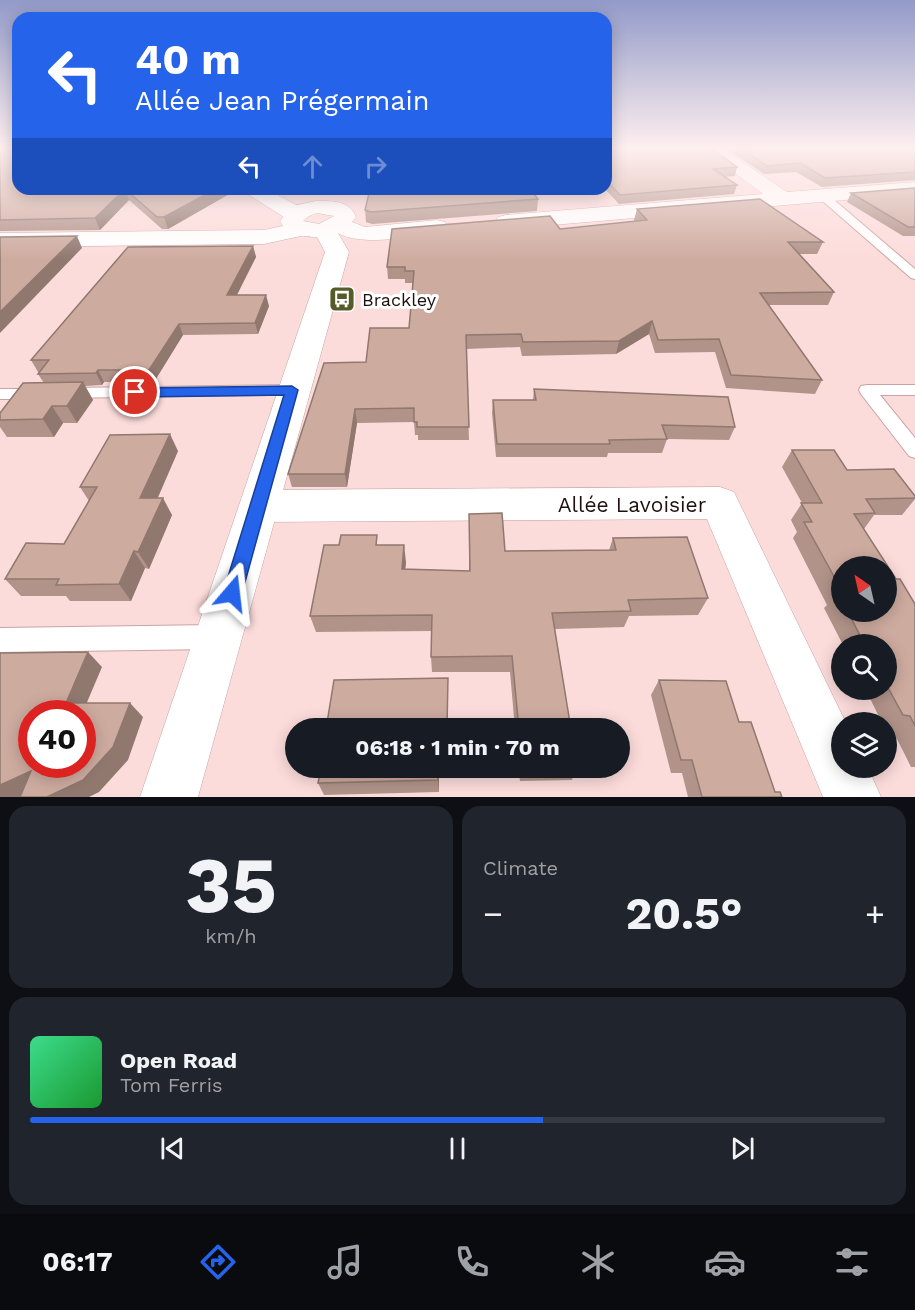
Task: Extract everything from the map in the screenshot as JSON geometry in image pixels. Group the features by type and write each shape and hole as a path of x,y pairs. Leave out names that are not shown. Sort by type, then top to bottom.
{"street":[{"path":"764,185 783,198"},
{"path":"489,223 915,188"},
{"path":"269,195 330,218 454,226"},
{"path":"4,243 264,237 330,218"},
{"path":"169,797 259,506 292,390 330,218"},
{"name":"Allée Lavoisier","path":"259,506 720,503 852,797"}],"lane":[{"path":"822,195 915,275"},
{"path":"0,394 292,390"},
{"path":"915,390 867,390 915,451"},
{"path":"0,640 219,636"}],"building":[{"path":"0,185 12,185 12,195 119,195 95,218 0,220"},
{"path":"612,185 735,185 620,195"},
{"path":"915,188 915,227 908,227 851,193"},
{"path":"132,195 205,195 164,217 157,217"},
{"path":"369,195 535,195 538,199 371,212 365,210"},
{"path":"760,199 823,242 788,242 834,292 760,293 822,380 731,375 719,339 658,340 652,321 619,341 523,342 521,334 466,335 469,427 417,427 417,422 414,422 414,408 355,409 345,474 288,474 324,363 366,362 370,328 409,328 414,271 405,271 405,267 387,267 392,229 550,216 560,229 647,220 637,209"},
{"path":"77,236 0,312 0,237"},
{"path":"253,246 227,295 266,295 255,323 179,324 149,370 98,370 96,373 38,374 49,360 31,360 128,247"},
{"path":"83,382 67,406 52,406 43,419 0,420 0,413 23,383"},
{"path":"534,389 728,397 735,427 662,425 667,439 609,440 610,444 497,444 493,400 536,400"},
{"path":"170,434 140,498 163,498 138,552 134,551 119,584 56,585 59,579 5,579 26,543 64,544 97,487 80,487 110,435"},
{"path":"792,450 834,450 847,470 894,469 915,496 915,498 866,499 875,513 854,514 881,556 831,556 831,571 804,522 812,522 801,503 822,503"},
{"path":"502,513 505,551 616,550 613,538 687,537 708,598 628,600 631,611 552,613 569,718 518,718 512,656 431,657 432,615 310,616 324,545 339,545 341,535 377,535 376,545 404,545 402,569 470,571 469,514"},
{"path":"897,579 900,579 915,604 915,726 910,716 903,715 895,700 897,700 897,634 859,634 853,622 897,622"},
{"path":"88,652 67,700 18,700 18,777 0,785 0,653"},
{"path":"448,678 447,718 328,718 334,680"},
{"path":"659,680 726,681 739,722 751,722 775,792 780,792 782,797 702,797 692,760 681,760"},
{"path":"96,703 130,703 113,747 96,766"},
{"path":"28,778 85,778 47,797 20,797"},
{"path":"319,778 438,778 438,780 318,783"}],"place":[{"name":"Brackley","path":"342,299"}],"route":[{"path":"135,392 292,390 232,593"}]}
